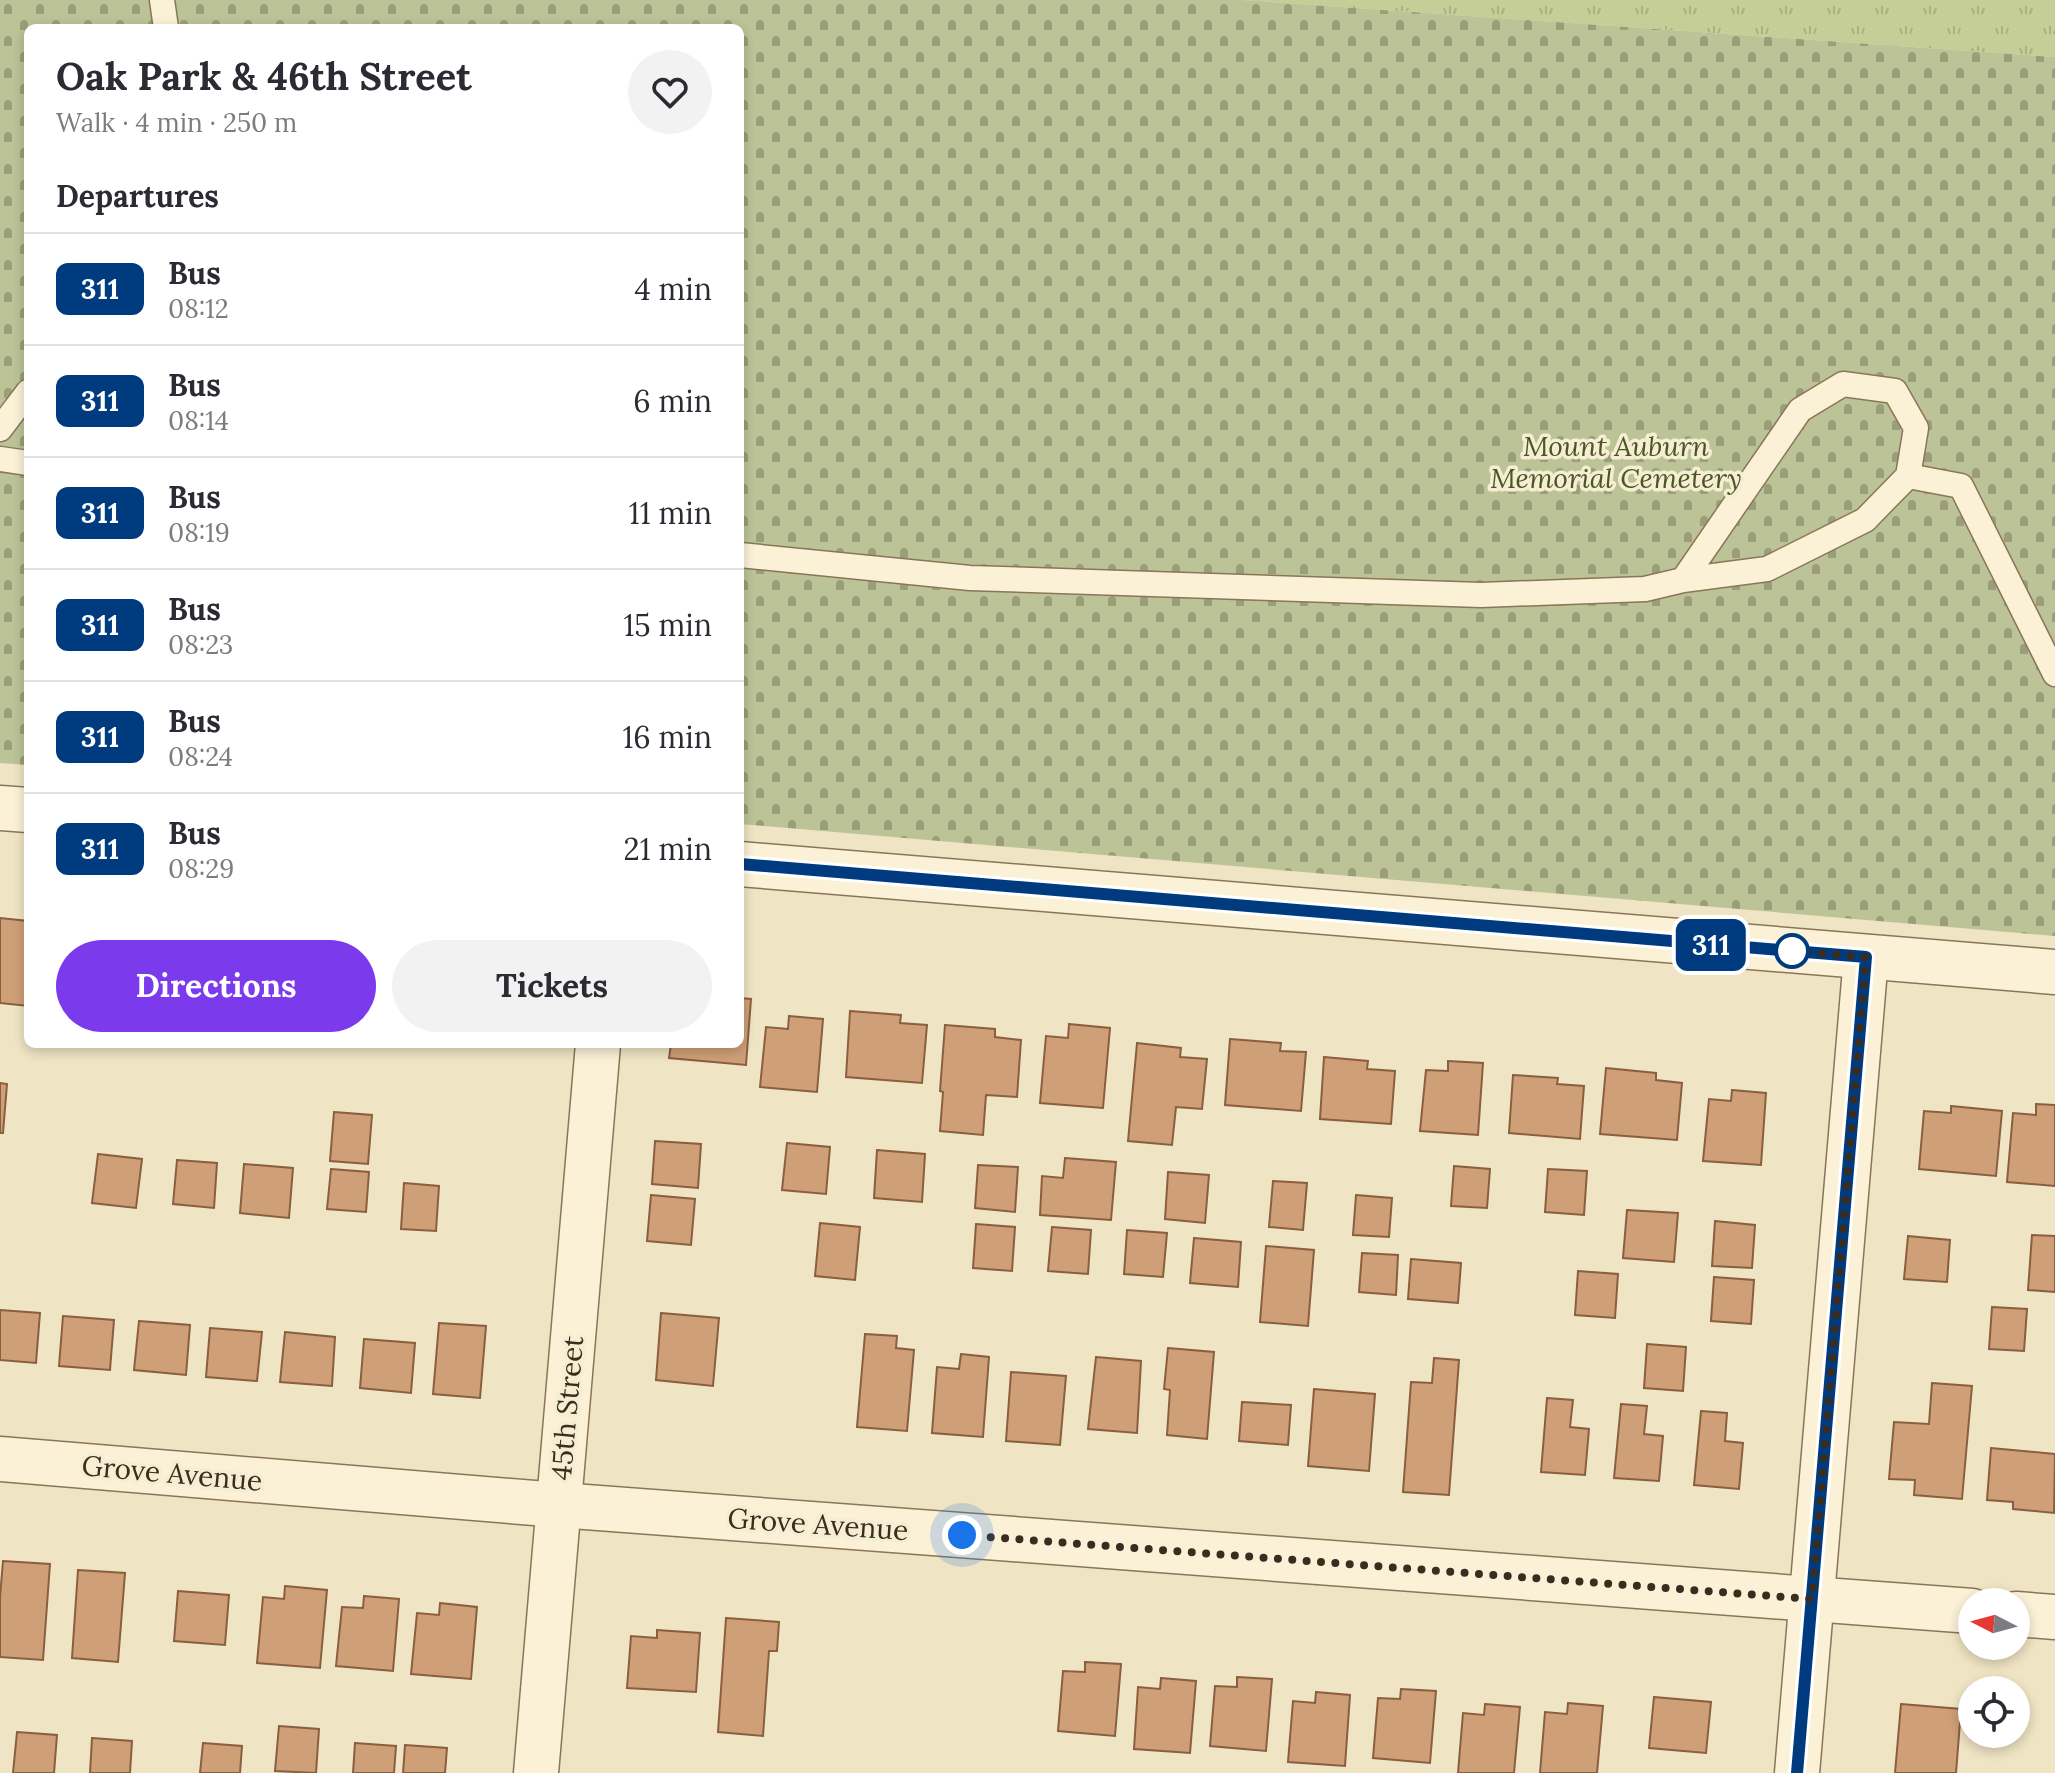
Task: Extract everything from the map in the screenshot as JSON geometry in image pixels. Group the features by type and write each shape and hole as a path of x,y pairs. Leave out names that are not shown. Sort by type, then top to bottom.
{"street":[{"path":"0,808 24,810"},
{"path":"744,864 2055,972"},
{"path":"1797,1773 1866,957"},
{"name":"45th Street","path":"536,1773 598,1048"},
{"name":"Grove Avenue","path":"0,1459 559,1505 1958,1610"},
{"path":"2030,1615 2055,1617"}],"lane":[{"path":"162,0 165,24"},
{"path":"744,555 970,578 1481,595 1645,589 1683,580 1767,569 1865,520 1908,476 1916,428 1895,391 1843,384 1800,410 1683,580"},
{"path":"0,429 24,397"},
{"path":"0,459 24,462"},
{"path":"1908,476 1961,486 2055,674"}],"green space":[{"name":"Mount Auburn Memorial Cemetery","path":"0,0 1242,0 2055,57 2055,936 744,824 744,24 24,24 24,765 0,763"},
{"path":"1242,0 2055,0 2055,57"}],"building":[{"path":"0,918 24,921 24,1006 0,1003"},
{"path":"744,998 751,999 746,1065 669,1058 670,1048 744,1048"},
{"path":"850,1011 901,1015 900,1023 927,1025 922,1083 846,1077"},
{"path":"789,1016 823,1019 817,1092 760,1087 766,1027 788,1029"},
{"path":"1069,1024 1110,1028 1103,1108 1040,1103 1046,1036 1068,1038"},
{"path":"945,1025 995,1029 995,1037 1021,1040 1017,1097 986,1095 983,1135 940,1131"},
{"path":"1230,1039 1281,1043 1280,1051 1306,1052 1301,1111 1225,1105"},
{"path":"1137,1043 1181,1048 1180,1057 1207,1059 1202,1109 1176,1107 1172,1145 1128,1141"},
{"path":"1324,1057 1368,1061 1367,1069 1395,1071 1391,1124 1320,1119"},
{"path":"1448,1061 1483,1063 1478,1135 1420,1131 1426,1070 1448,1071"},
{"path":"1606,1068 1656,1073 1656,1080 1682,1083 1677,1140 1600,1134"},
{"path":"1513,1075 1558,1078 1557,1084 1584,1086 1580,1139 1509,1133"},
{"path":"0,1083 7,1084 3,1133 0,1133"},
{"path":"1732,1090 1766,1093 1761,1165 1703,1161 1709,1099 1731,1101"},
{"path":"2036,1104 2055,1105 2055,1186 2007,1182 2013,1113 2036,1115"},
{"path":"1951,1106 2002,1111 1996,1176 1919,1169 1924,1111 1951,1113"},
{"path":"334,1112 372,1115 368,1164 330,1161"},
{"path":"655,1141 701,1144 698,1188 652,1184"},
{"path":"787,1143 830,1147 826,1194 782,1190"},
{"path":"877,1150 925,1154 922,1202 874,1198"},
{"path":"98,1154 142,1159 136,1208 92,1203"},
{"path":"1065,1158 1116,1162 1111,1220 1040,1215 1042,1176 1063,1178"},
{"path":"177,1160 217,1163 214,1208 173,1204"},
{"path":"244,1164 293,1168 289,1218 240,1213"},
{"path":"978,1165 1018,1167 1015,1212 975,1208"},
{"path":"1454,1166 1490,1169 1487,1208 1451,1206"},
{"path":"331,1169 369,1172 366,1212 327,1209"},
{"path":"1548,1169 1587,1171 1584,1215 1545,1212"},
{"path":"1168,1172 1209,1175 1205,1223 1165,1219"},
{"path":"1273,1181 1307,1183 1303,1230 1269,1227"},
{"path":"404,1183 439,1186 436,1231 401,1229"},
{"path":"651,1195 695,1199 691,1245 647,1241"},
{"path":"1356,1195 1392,1198 1389,1237 1353,1235"},
{"path":"1627,1210 1678,1213 1674,1262 1623,1258"},
{"path":"1715,1221 1755,1225 1752,1268 1712,1266"},
{"path":"820,1223 860,1227 855,1280 815,1276"},
{"path":"976,1224 1015,1227 1012,1271 973,1268"},
{"path":"1052,1227 1091,1230 1088,1274 1048,1271"},
{"path":"1127,1230 1167,1233 1163,1277 1124,1274"},
{"path":"2032,1235 2055,1236 2055,1292 2028,1290"},
{"path":"1908,1236 1950,1240 1947,1282 1904,1279"},
{"path":"1194,1238 1241,1242 1238,1287 1190,1283"},
{"path":"1266,1246 1314,1250 1308,1326 1260,1322"},
{"path":"1362,1253 1398,1255 1396,1295 1359,1292"},
{"path":"1411,1259 1461,1263 1458,1303 1408,1299"},
{"path":"1578,1271 1618,1274 1615,1318 1575,1315"},
{"path":"1714,1277 1754,1280 1751,1324 1711,1321"},
{"path":"1992,1307 2027,1309 2024,1351 1989,1349"},
{"path":"0,1310 40,1313 36,1363 0,1360"},
{"path":"661,1313 719,1318 713,1386 656,1380"},
{"path":"63,1316 114,1320 110,1370 59,1366"},
{"path":"139,1321 190,1325 186,1375 134,1370"},
{"path":"439,1323 486,1326 480,1398 433,1394"},
{"path":"210,1328 262,1332 257,1381 206,1377"},
{"path":"285,1332 335,1337 332,1386 280,1382"},
{"path":"865,1334 897,1336 896,1348 914,1350 907,1431 857,1427"},
{"path":"364,1339 415,1343 411,1393 360,1388"},
{"path":"1647,1344 1686,1347 1683,1391 1644,1388"},
{"path":"1168,1348 1214,1352 1207,1439 1167,1435 1170,1390 1164,1389"},
{"path":"961,1354 989,1357 983,1437 932,1433 937,1367 959,1369"},
{"path":"1096,1357 1141,1361 1137,1433 1088,1429"},
{"path":"1434,1358 1459,1360 1449,1495 1403,1492 1411,1382 1432,1383"},
{"path":"1011,1372 1066,1376 1060,1445 1006,1441"},
{"path":"1932,1383 1972,1386 1962,1499 1914,1495 1915,1480 1889,1479 1894,1422 1929,1424"},
{"path":"1314,1389 1375,1394 1369,1471 1308,1466"},
{"path":"1547,1398 1573,1400 1570,1427 1589,1429 1585,1475 1541,1472"},
{"path":"1242,1402 1291,1405 1288,1445 1239,1441"},
{"path":"1621,1404 1647,1406 1644,1434 1663,1436 1659,1481 1614,1478"},
{"path":"1701,1411 1727,1413 1725,1441 1743,1443 1739,1489 1694,1485"},
{"path":"1991,1448 2055,1454 2054,1513 2013,1509 2013,1502 1987,1500"},
{"path":"3,1561 50,1564 43,1660 0,1657"},
{"path":"78,1570 125,1573 118,1662 72,1658"},
{"path":"285,1586 327,1590 320,1668 257,1663 263,1597 284,1599"},
{"path":"178,1591 229,1595 225,1645 174,1641"},
{"path":"364,1596 399,1599 393,1671 336,1666 342,1607 363,1608"},
{"path":"440,1603 477,1607 471,1679 411,1674 417,1613 439,1615"},
{"path":"726,1618 779,1622 777,1651 769,1651 763,1736 718,1732"},
{"path":"657,1630 700,1633 696,1692 627,1688 631,1636 657,1638"},
{"path":"1085,1662 1121,1664 1115,1736 1058,1731 1063,1671 1085,1672"},
{"path":"1237,1677 1272,1679 1266,1751 1210,1746 1215,1686 1237,1687"},
{"path":"1161,1678 1196,1681 1190,1753 1134,1749 1138,1687 1160,1689"},
{"path":"1401,1689 1436,1691 1430,1763 1373,1758 1378,1698 1400,1699"},
{"path":"1316,1692 1350,1695 1345,1766 1288,1762 1293,1701 1315,1703"},
{"path":"1654,1697 1711,1702 1706,1753 1649,1748"},
{"path":"1568,1703 1603,1706 1597,1773 1540,1773 1545,1712 1567,1714"},
{"path":"1485,1704 1520,1707 1514,1773 1458,1773 1463,1713 1484,1715"},
{"path":"1901,1704 1958,1709 1956,1773 1895,1773"},
{"path":"279,1726 319,1729 316,1773 275,1771"},
{"path":"17,1732 57,1735 54,1773 13,1773"},
{"path":"92,1738 132,1741 130,1773 90,1773"},
{"path":"203,1743 242,1746 240,1773 200,1773"},
{"path":"355,1743 396,1746 394,1773 353,1773"},
{"path":"405,1745 447,1748 445,1773 403,1773"}],"bus line":[{"name":"311","path":"744,864 1866,957 1797,1773"}],"route":[{"path":"962,1535 1812,1599 1866,957 1792,951"}]}
